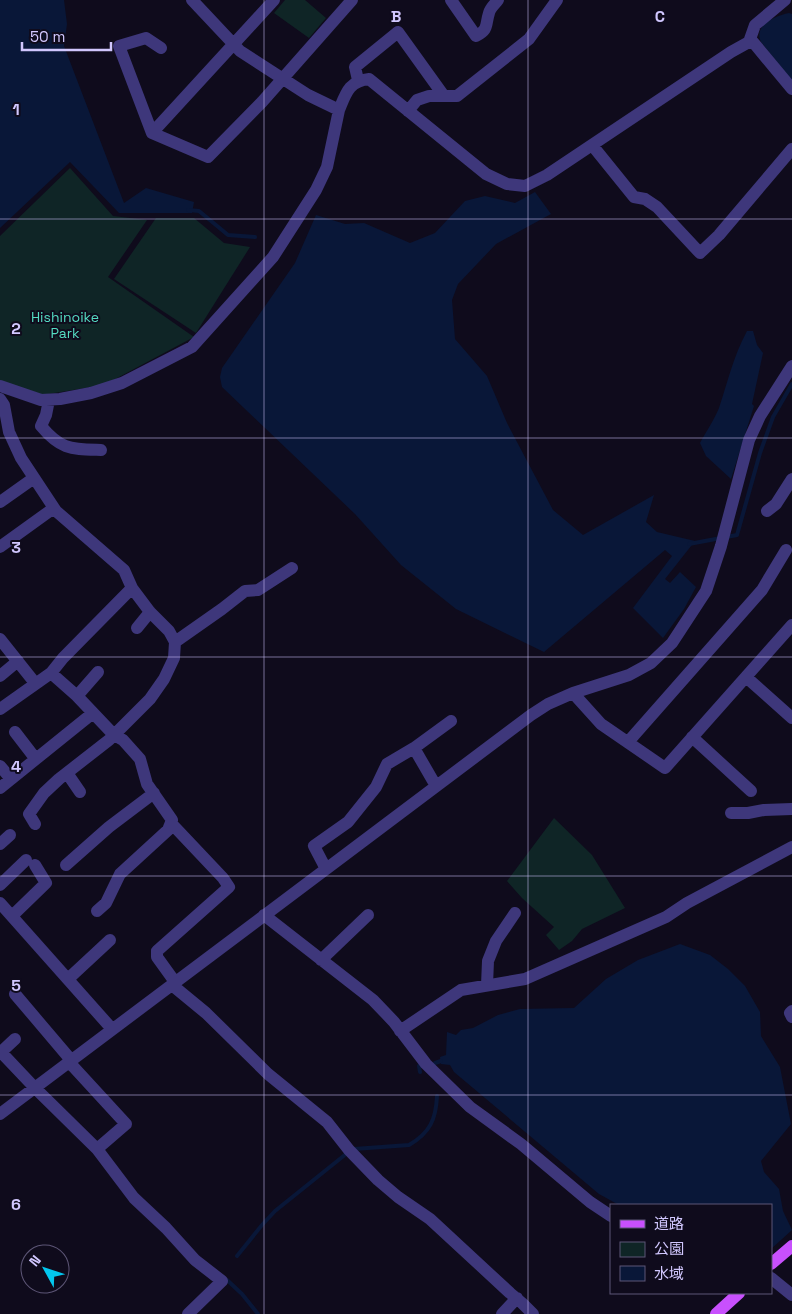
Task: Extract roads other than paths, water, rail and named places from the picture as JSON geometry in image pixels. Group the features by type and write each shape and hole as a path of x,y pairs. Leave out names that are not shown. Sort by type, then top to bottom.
{"main road":[{"path":"772,1263 792,1246"},
{"path":"716,1314 738,1294"}],"street":[{"path":"192,0 220,28 233,45 308,95 339,110"},
{"path":"152,133 274,0"},
{"path":"161,48 146,38 118,46 152,133 208,157 282,79 352,0"},
{"path":"451,0 476,36 483,32 487,26 489,11 498,0"},
{"path":"408,111 416,100 429,96 457,96 528,40 558,0"},
{"path":"0,386 41,400 60,399 91,393 122,384 192,347 273,257 316,190 327,167 339,110 346,92 358,80 369,79 486,174 507,184 526,186 547,175 731,52 749,42 755,25 785,0"},
{"path":"358,80 355,67 398,32 444,96"},
{"path":"749,42 753,42 792,89"},
{"path":"592,145 634,197 645,200 657,207 700,253 792,149"},
{"path":"0,1114 531,715 548,704 573,693 629,675 651,663 672,643 706,591 721,546 749,440 760,416 792,366"},
{"path":"0,399 4,405 9,432 21,458 54,508 124,570 132,588 150,612 169,631 175,642 174,658 164,679 150,699 114,735 44,793 30,814 35,824"},
{"path":"49,400 46,415 41,426 52,439 73,449 101,450"},
{"path":"0,502 34,478"},
{"path":"767,512 776,504 792,479"},
{"path":"0,547 54,508"},
{"path":"628,742 762,590 786,550"},
{"path":"175,642 245,591 258,590 292,568"},
{"path":"0,709 50,673 132,588"},
{"path":"137,628 150,612"},
{"path":"573,693 601,724 665,768 792,625"},
{"path":"0,639 35,683"},
{"path":"0,676 18,661"},
{"path":"77,696 98,672"},
{"path":"50,673 77,696 140,759 148,784 172,820 168,830 120,874 106,903 96,911"},
{"path":"746,677 792,718"},
{"path":"0,788 93,713"},
{"path":"326,869 314,846 348,822 376,787 387,764 414,748 450,721"},
{"path":"15,732 35,758"},
{"path":"692,737 751,791"},
{"path":"414,748 436,786"},
{"path":"0,766 10,779"},
{"path":"67,773 80,792"},
{"path":"66,865 104,839 154,793"},
{"path":"731,813 792,809"},
{"path":"170,823 224,878 229,887 157,951 157,957 174,983 268,1074 327,1122 378,1180 398,1197 430,1219 532,1314"},
{"path":"0,844 10,835"},
{"path":"400,1031 461,990 525,979 666,917 687,903 792,847"},
{"path":"0,886 31,863 46,883 12,916"},
{"path":"0,903 112,1029"},
{"path":"487,985 488,961 496,941 515,913"},
{"path":"264,915 373,1000 426,1064 470,1107 521,1144 590,1202 610,1215"},
{"path":"322,960 368,915"},
{"path":"68,979 110,940"},
{"path":"15,994 70,1061 126,1124 97,1149"},
{"path":"792,1012 790,1013 792,1017"},
{"path":"15,1039 1,1052 97,1149 134,1198 166,1228 195,1260 222,1281 188,1314"},
{"path":"772,1279 792,1295"},
{"path":"502,1314 517,1298"}],"water":[{"path":"0,0 64,0 67,24 64,46 124,203 146,188 194,202 192,213 119,213 70,162 0,228"},
{"path":"789,13 792,14 792,81 761,42 759,36 760,31 767,22"},
{"path":"535,192 551,214 496,244 458,284 452,300 455,339 487,376 507,423 553,510 583,535 654,495 646,522 657,532 695,541 665,579 670,583 680,572 696,587 684,609 663,638 633,608 672,556 665,550 544,652 456,609 401,565 355,514 222,387 220,377 222,368 295,263 316,215 345,224 364,223 410,243 435,233 465,201 485,196 515,203"},
{"path":"747,331 753,331 757,345 763,353 752,404 754,406 731,479 706,456 700,443 719,408 734,360"},
{"path":"680,944 710,955 745,986 760,1012 761,1036 780,1067 791,1124 761,1161 764,1172 779,1189 783,1211 792,1230 772,1248 772,1204 617,1204 599,1194 454,1072 450,1065 441,1064 440,1057 446,1055 447,1032 456,1035 461,1030 473,1028 498,1015 520,1009 574,1008 606,979 638,960"}],"waterway":[{"path":"188,210 199,211 228,235 255,237"},
{"path":"689,544 737,535 760,453 773,417 792,384"},
{"path":"435,1063 441,1061"},
{"path":"419,1066 420,1072"},
{"path":"354,1149 409,1145 422,1136 431,1125 437,1096"},
{"path":"237,1256 275,1211 346,1154"},
{"path":"227,1280 242,1294 258,1314"}],"park label":[{"name":"Hishinoike Park","path":"65,326"}]}
